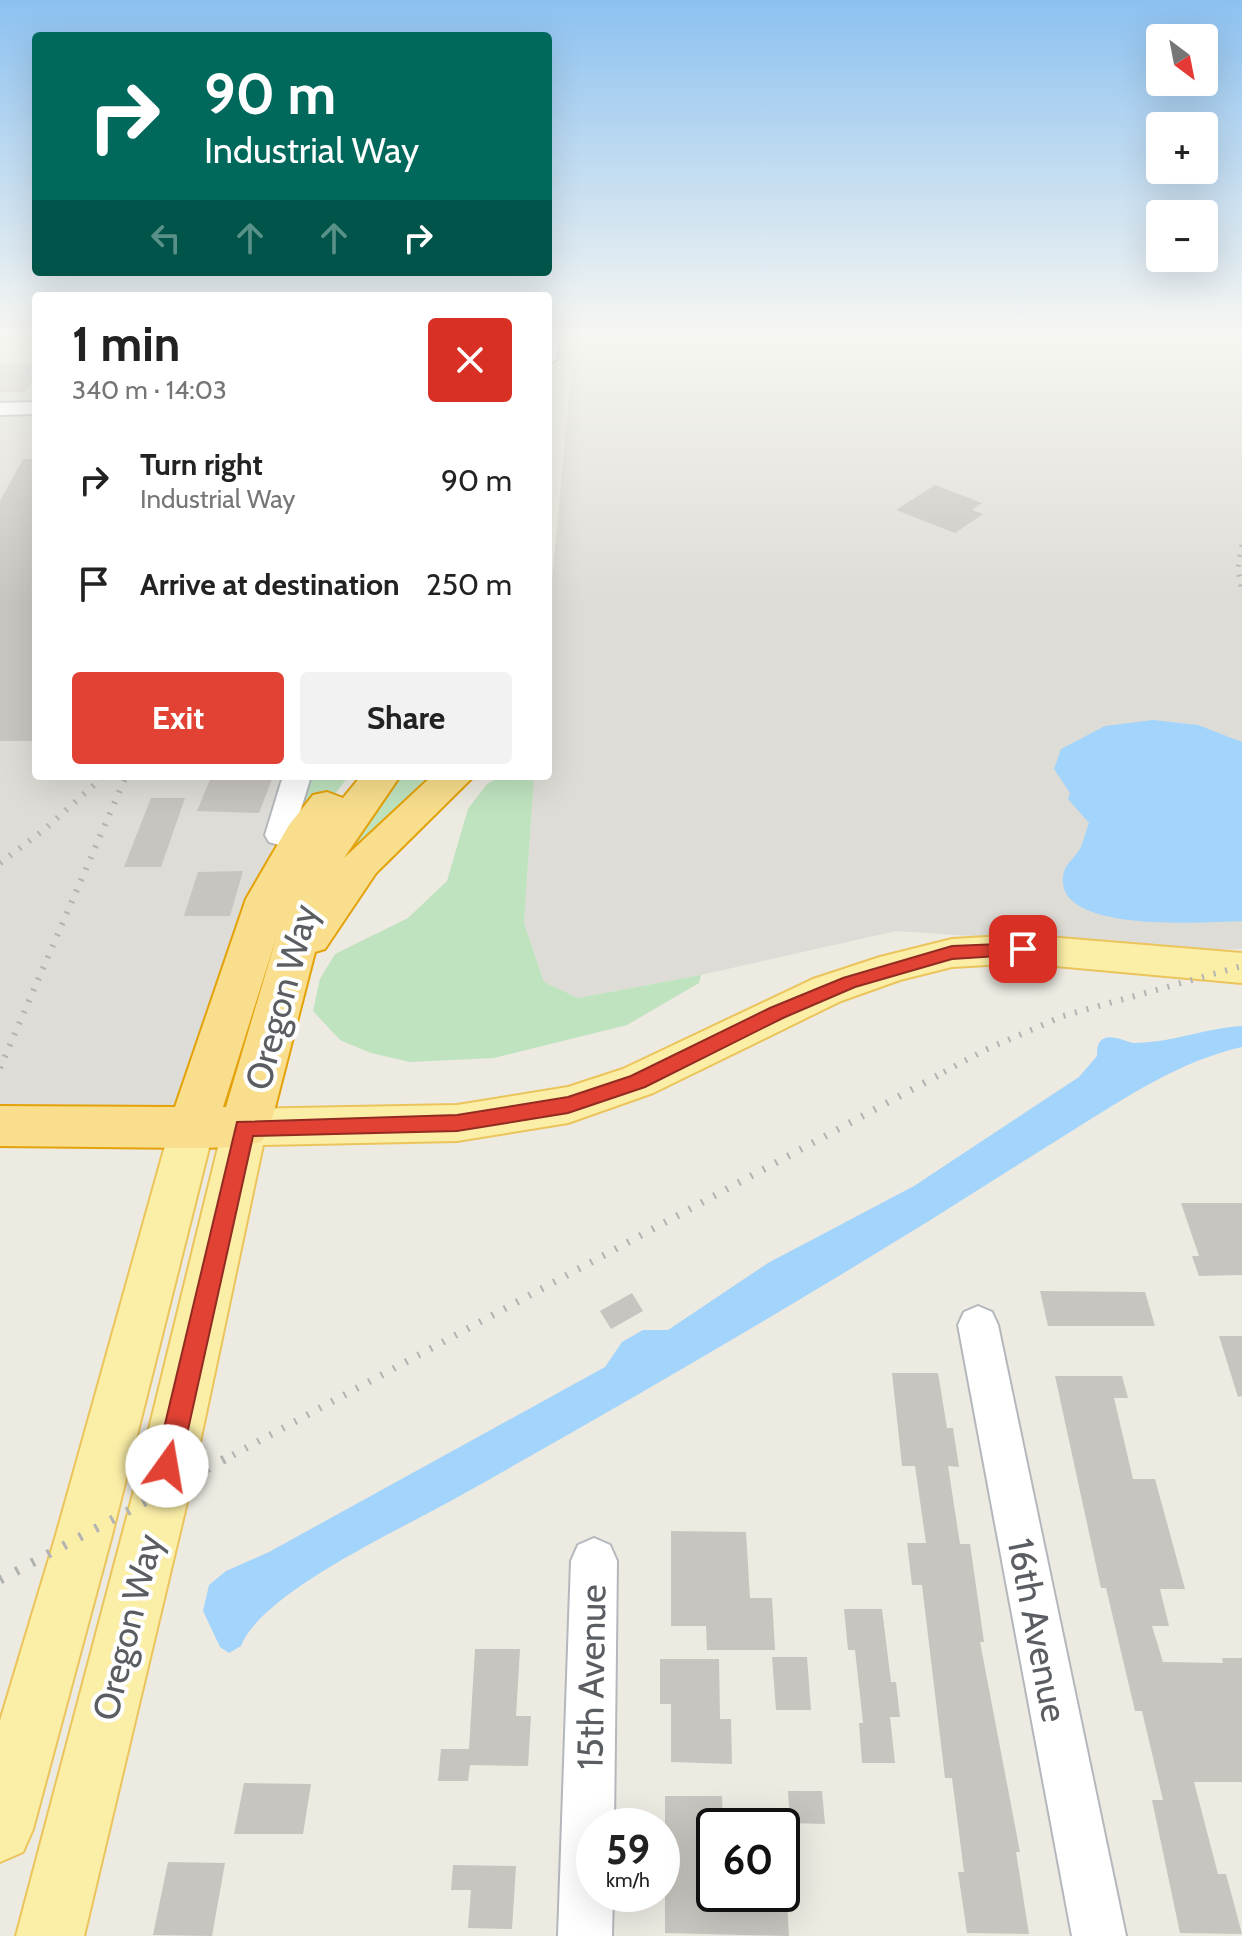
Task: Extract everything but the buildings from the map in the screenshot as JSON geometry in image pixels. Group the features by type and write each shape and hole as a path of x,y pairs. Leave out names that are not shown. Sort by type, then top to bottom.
{"highway":[{"name":"Oregon Way","path":"218,1128 267,899 303,834 346,780"},
{"name":"Oregon Way","path":"218,1128 287,974 324,853 346,818 378,780"},
{"path":"287,974 362,863 451,780"},
{"path":"0,1126 218,1128"}],"main road":[{"path":"218,1128 457,1123 568,1105 638,1081 827,990 894,967 952,953 1023,949 1242,968"},
{"name":"Oregon Way","path":"0,1829 84,1535 218,1128"},
{"name":"Oregon Way","path":"50,1936 161,1494 218,1128"}],"street":[{"path":"279,835 296,780"},
{"name":"16th Avenue","path":"978,1325 1099,1936"},
{"name":"15th Avenue","path":"585,1936 594,1561"}],"shaded area":[{"path":"0,423 32,423 32,780 292,780 192,1128 0,1126"},
{"path":"567,423 1242,423 1242,949 1190,950 896,931 701,975 578,998 544,982 524,923 534,780 552,780 552,580"}],"green space":[{"path":"297,780 346,780 303,834"},
{"path":"378,780 450,780 312,885"},
{"path":"494,780 534,780 524,923 544,982 578,998 701,975 699,983 627,1025 494,1058 410,1062 371,1053 340,1040 313,1011 320,979 335,954 408,918 447,881 468,809 487,784"}],"water":[{"path":"1153,720 1198,725 1242,742 1242,921 1138,921 1084,908 1068,896 1064,873 1081,847 1089,823 1068,799 1070,793 1054,769 1061,749 1105,726"},
{"path":"1242,1026 1242,1047 1197,1061 1135,1092 751,1328 508,1469 332,1566 274,1606 253,1626 241,1646 229,1653 220,1647 203,1611 209,1585 226,1571 269,1552 605,1367 622,1342 643,1330 668,1330 768,1263 914,1186 1079,1077 1097,1056 1098,1044 1103,1039 1110,1037 1134,1043 1148,1042"}],"railway":[{"path":"1242,545 1238,568 1242,591"},
{"path":"0,863 45,829 100,780"},
{"path":"0,1068 124,780"},
{"path":"944,1072 985,1050 1063,1016 1242,966"},
{"path":"233,1455 948,1070"},
{"path":"0,1580 236,1453"}],"route":[{"path":"167,1466 245,1127 457,1123 568,1105 638,1081 777,1013 849,982 952,953 1023,949"}]}
